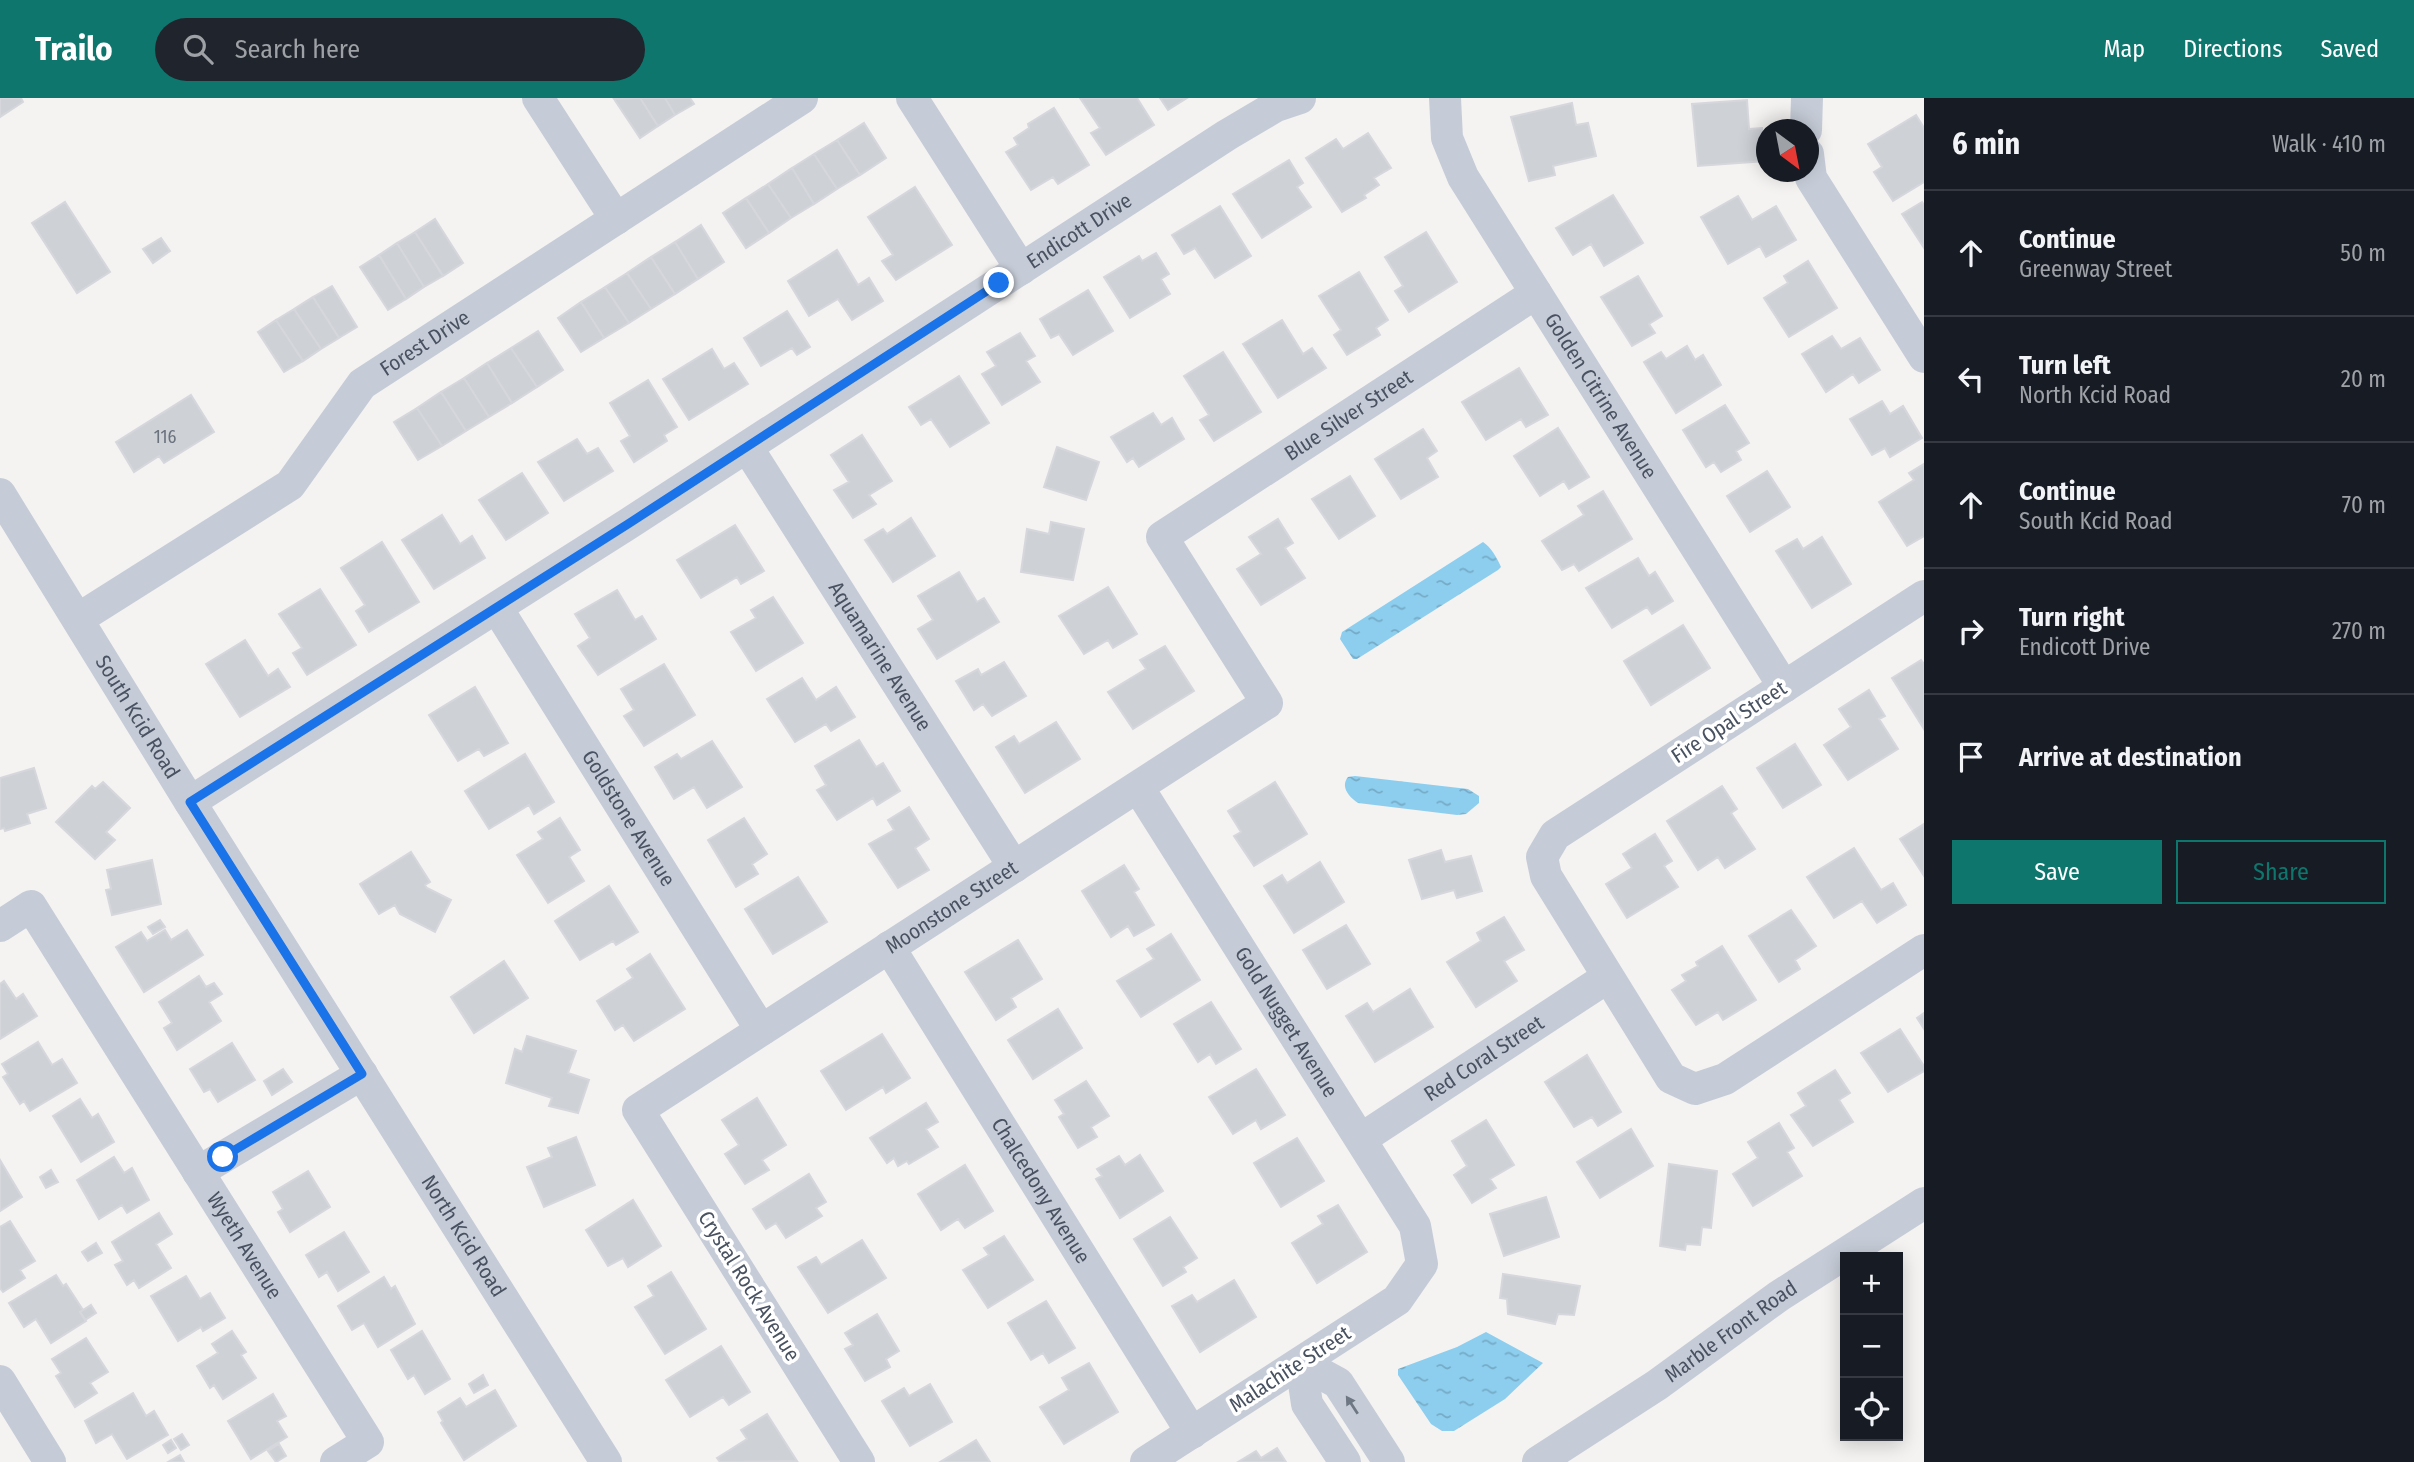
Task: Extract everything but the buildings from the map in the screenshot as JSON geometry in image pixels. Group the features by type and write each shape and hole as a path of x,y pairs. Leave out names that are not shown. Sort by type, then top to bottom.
{"street":[{"path":"538,98 616,219"},
{"name":"Forest Drive","path":"78,619 290,485 362,384 802,98"},
{"path":"912,98 1021,269"},
{"name":"Endicott Drive","path":"190,802 498,608 1227,135 1276,106 1300,98"},
{"name":"Golden Citrine Avenue","path":"1445,98 1447,138 1463,177 1784,687"},
{"path":"1807,119 1808,98"},
{"path":"1814,182 1924,357"},
{"name":"Blue Silver Street","path":"1267,703 1162,537 1536,293"},
{"name":"Aquamarine Avenue","path":"747,447 1014,867"},
{"name":"South Kcid Road","path":"0,494 322,1010"},
{"name":"Fire Opal Street","path":"1608,977 1546,876 1542,857 1555,835 1924,596"},
{"name":"Goldstone Avenue","path":"498,608 761,1030"},
{"name":"Moonstone Street","path":"638,1110 1267,703"},
{"name":"Gold Nugget Avenue","path":"1138,786 1415,1226 1422,1264"},
{"name":"Wyeth Avenue","path":"0,926 31,906 368,1442 336,1462"},
{"name":"Chalcedony Avenue","path":"889,947 1192,1433"},
{"path":"1608,977 1671,1078 1695,1089 1725,1079 1924,950"},
{"name":"Red Coral Street","path":"1361,1139 1608,977"},
{"name":"North Kcid Road","path":"322,1010 606,1462"},
{"path":"198,1172 362,1074"},
{"name":"Crystal Rock Avenue","path":"638,1110 859,1462"},
{"name":"Marble Front Road","path":"1538,1462 1657,1385 1779,1296 1924,1203"},
{"name":"Malachite Street","path":"1146,1462 1397,1300 1422,1264"},
{"path":"1301,1363 1307,1404 1345,1462"},
{"path":"1301,1363 1338,1383 1389,1462"},
{"path":"0,1381 50,1462"}],"water":[{"path":"1483,542 1498,560 1501,567 1498,570 1353,659 1340,639 1342,632"},
{"path":"1348,777 1468,789 1479,796 1479,803 1466,814 1457,815 1358,803 1345,788"},
{"path":"1486,1332 1543,1363 1505,1399 1454,1431 1442,1431 1431,1424 1398,1375 1398,1369 1457,1347"}],"route":[{"path":"223,1157 362,1074 190,802 473,624 999,283"}]}
